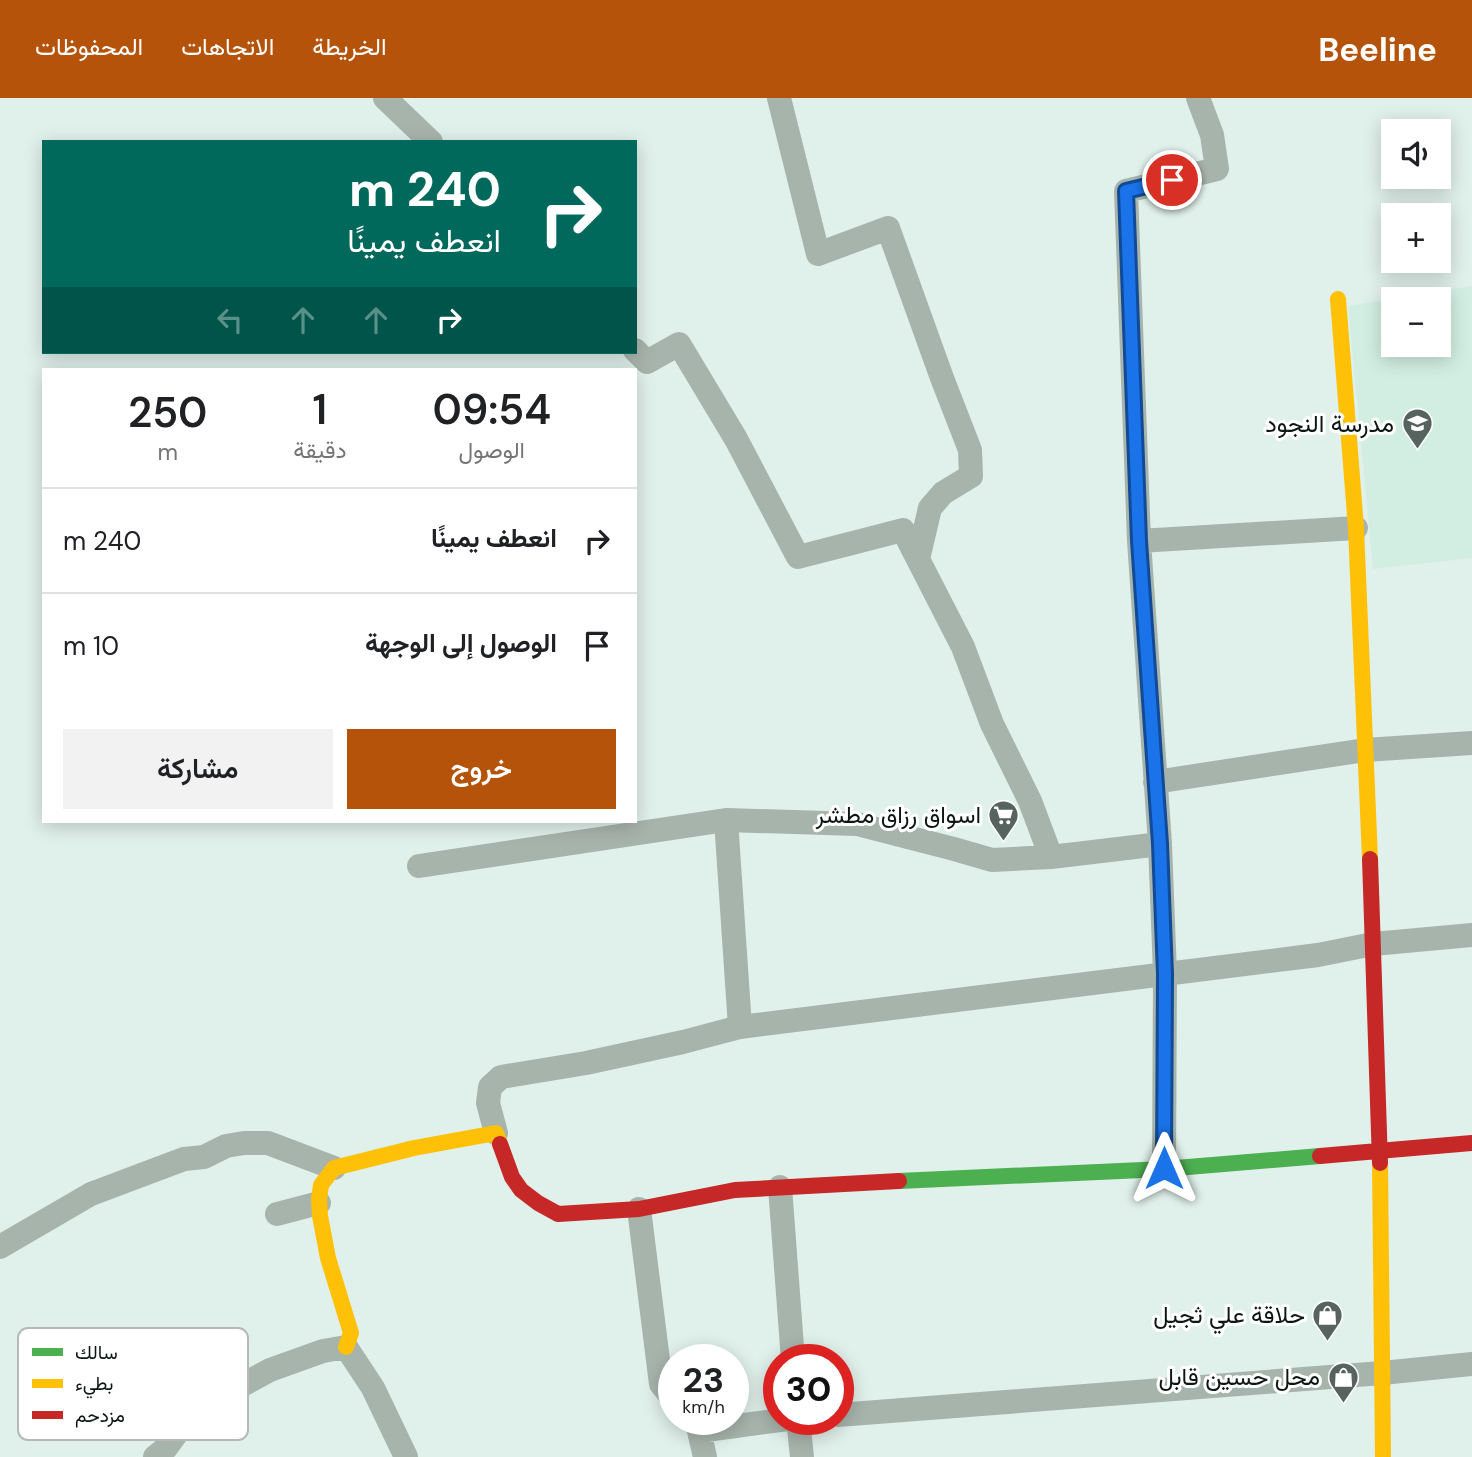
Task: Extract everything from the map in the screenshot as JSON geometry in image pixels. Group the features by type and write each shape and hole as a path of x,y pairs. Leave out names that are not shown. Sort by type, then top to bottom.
{"street":[{"path":"385,98 429,140"},
{"path":"779,98 818,254 888,228 971,450 971,476 943,493 930,508 918,559"},
{"path":"1164,1168 1165,974 1160,844 1139,541 1126,191 1217,169 1212,135 1198,98"},
{"path":"1338,299 1356,528 1373,944 1380,1151 1383,1457"},
{"path":"637,352 647,362 680,344 736,439 798,557 903,530 963,647 992,724 1030,801 1051,857"},
{"path":"1139,541 1356,528"},
{"path":"1155,782 1364,750 1472,743"},
{"path":"419,866 726,820 858,824 992,860 1051,857 1160,844"},
{"path":"726,820 740,1027"},
{"path":"1472,935 1373,944 1318,955 740,1027 586,1063 501,1077 489,1087 488,1103 512,1177 521,1190 558,1214 639,1209 735,1190 1164,1168 1472,1143"},
{"path":"0,1247 92,1194 184,1160 204,1157 226,1146 268,1143 334,1168 414,1148 496,1133"},
{"path":"334,1168 322,1184 320,1223 351,1333 346,1347"},
{"path":"779,1187 792,1344"},
{"path":"277,1214 319,1203"},
{"path":"639,1209 658,1360"},
{"path":"248,1382 270,1370 323,1351 346,1347"},
{"path":"346,1347 373,1388 405,1457"},
{"path":"854,1414 1472,1364"},
{"path":"697,1435 705,1457"},
{"path":"800,1435 802,1457"},
{"path":"155,1457 172,1440"}],"shaded area":[{"name":"مدرسة النجود","path":"1472,286 1472,558 1373,569 1348,306 1381,301 1381,357 1451,357 1451,289"}],"traffic: fast":[{"path":"899,1181 1164,1169 1320,1156"}],"traffic: slow":[{"path":"1338,299 1356,528 1370,859"},
{"path":"346,1347 351,1333 328,1258 320,1216 321,1185 334,1168 414,1148 496,1133 500,1144"},
{"path":"1380,1163 1383,1457"}],"traffic: jam":[{"path":"1370,859 1380,1163"},
{"path":"1320,1156 1472,1143"},
{"path":"500,1144 512,1177 521,1190 558,1214 639,1209 735,1190 899,1181"}],"place":[{"name":"مدرسة النجود","path":"1417,451"},
{"name":"اسواق رزاق مطشر","path":"1004,842"},
{"name":"حلاقة علي ثجيل","path":"1328,1342"},
{"name":"محل حسين قابل","path":"1343,1404"}],"route":[{"path":"1164,1168 1165,974 1160,844 1139,541 1126,191 1172,180"}]}
